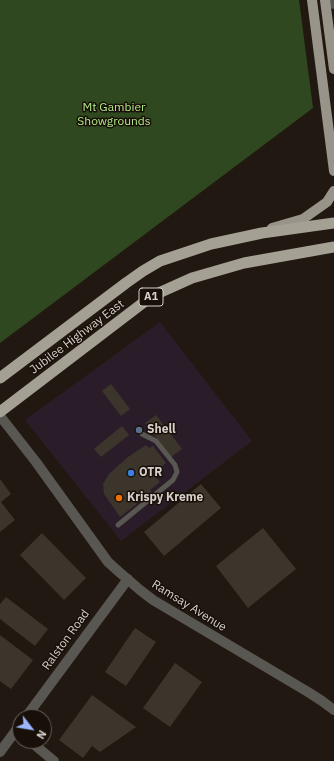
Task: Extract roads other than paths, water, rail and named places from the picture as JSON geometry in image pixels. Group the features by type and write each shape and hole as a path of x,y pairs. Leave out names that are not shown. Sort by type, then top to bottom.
{"highway":[{"name":"Jubilee Highway East","path":"0,378 126,283 160,261 210,244 262,233 334,223"},
{"name":"Jubilee Highway East","path":"0,412 152,296 192,278 244,263 334,247"}],"main road":[{"path":"312,0 334,171"},
{"path":"325,0 334,58 334,69"},
{"path":"268,233 272,228 303,219 327,202 334,191"}],"street":[{"path":"333,0 334,4"},
{"path":"320,60 334,58"},
{"name":"Ramsay Avenue","path":"0,416 36,462 108,562 118,572 153,600 308,692 334,710"},
{"name":"Ralston Road","path":"32,709 128,579"},
{"path":"0,752 12,737"},
{"path":"40,749 54,761"}],"lane":[{"path":"118,524 173,480 176,472 175,465 156,441 142,434"}],"place":[{"name":"Shell","path":"139,430"},
{"name":"OTR","path":"131,473"},
{"name":"Krispy Kreme","path":"119,498"}],"park label":[{"name":"Mt Gambier Showgrounds","path":"114,115"}]}
